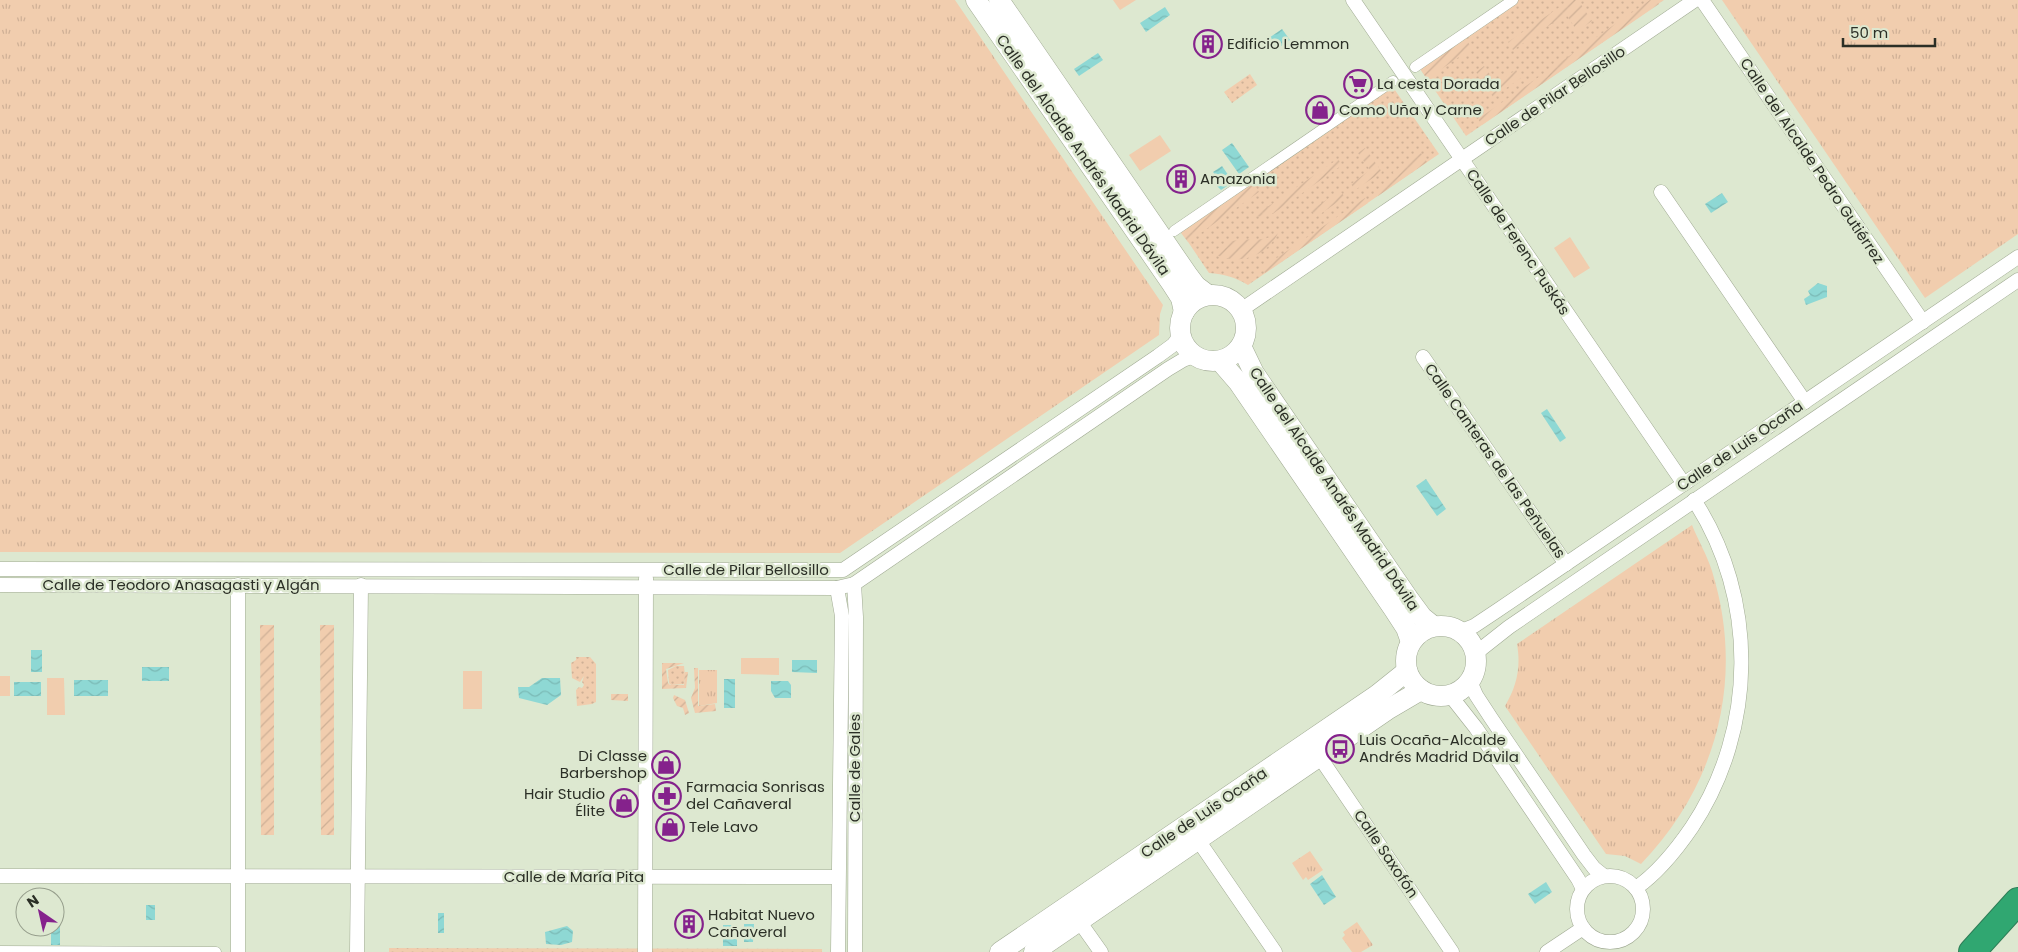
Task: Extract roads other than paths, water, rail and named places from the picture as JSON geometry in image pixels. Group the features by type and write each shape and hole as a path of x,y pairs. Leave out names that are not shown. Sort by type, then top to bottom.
{"highway":[{"path":"1972,952 2018,901"}],"main road":[{"name":"Calle del Alcalde Andrés Madrid Dávila","path":"976,0 1002,6 1187,274 1196,286 1208,295"},
{"name":"Calle del Alcalde Andrés Madrid Dávila","path":"1002,6 1181,298 1184,312"},
{"path":"1216,295 1230,300 1241,310 1246,324 1245,339 1236,353 1220,361 1202,360 1188,351 1180,336 1181,320 1190,304 1199,298 1216,295"},
{"name":"Calle del Alcalde Andrés Madrid Dávila","path":"1242,346 1254,373 1281,413 1408,598 1422,617 1433,626"},
{"name":"Calle del Alcalde Andrés Madrid Dávila","path":"1220,361 1230,370 1393,608 1406,628 1411,642"},
{"path":"1433,626 1447,626 1461,631 1473,644 1476,653 1476,667 1470,680 1458,692 1450,695 1435,695 1421,690 1410,678 1407,671 1406,656 1411,642 1424,630 1433,626"},
{"name":"Calle de Luis Ocaña","path":"1000,952 1377,695 1407,671"},
{"name":"Calle de Luis Ocaña","path":"1034,952 1319,756 1387,710 1421,690"}],"street":[{"name":"Calle de Ferenc Puskás","path":"1353,0 1684,484"},
{"path":"1415,67 1513,0"},
{"name":"Calle de Pilar Bellosillo","path":"1241,310 1695,0"},
{"name":"Calle del Alcalde Pedro Gutiérrez","path":"1702,0 1923,322"},
{"path":"1174,231 1393,81"},
{"path":"1661,192 1806,402"},
{"name":"Calle de Luis Ocaña","path":"1461,631 1474,626 2018,257"},
{"name":"Calle de Luis Ocaña","path":"1476,653 1509,627 2018,280"},
{"name":"Calle de Pilar Bellosillo","path":"298,569 843,570 1158,356 1173,345 1180,336"},
{"name":"Calle de Pilar Bellosillo","path":"361,585 837,588 854,584 1168,369 1194,356"},
{"name":"Calle Canteras de las Peñuelas","path":"1423,357 1566,564"},
{"path":"1636,888 1645,882 1672,854 1698,818 1721,770 1730,744 1738,708 1742,660 1740,626 1735,598 1720,549 1694,500"},
{"name":"Calle de Teodoro Anasagasti y Algán","path":"0,569 298,569"},
{"path":"645,952 646,570"},
{"name":"Calle de Gales","path":"854,584 856,616 855,952"},
{"name":"Calle de Teodoro Anasagasti y Algán","path":"0,585 361,585"},
{"path":"238,585 238,952"},
{"path":"357,952 361,585"},
{"name":"Calle de Gales","path":"837,588 842,616 838,952"},
{"path":"1470,680 1476,696 1579,847 1594,868 1604,876"},
{"path":"1450,695 1476,728 1583,889"},
{"name":"Calle Saxofón","path":"1319,756 1452,952"},
{"path":"1198,840 1275,952"},
{"name":"Calle de María Pita","path":"0,876 838,877"},
{"path":"1604,876 1618,876 1636,888 1643,903 1643,911 1638,926 1626,938 1611,942 1602,941 1588,934 1583,928 1577,908 1577,901 1583,889 1596,878 1604,876"},
{"path":"1079,921 1101,952"},
{"path":"1547,952 1583,928"},
{"path":"0,951 216,952"}],"water":[{"path":"1165,7 1170,15 1146,32 1140,23"},
{"path":"1282,29 1290,40 1274,51 1266,40"},
{"path":"1098,53 1103,60 1079,76 1074,69"},
{"path":"1232,143 1249,167 1239,174 1222,150"},
{"path":"1222,166 1233,182 1221,190 1217,186 1219,180 1213,172"},
{"path":"1722,193 1728,202 1711,213 1705,204"},
{"path":"1818,283 1827,286 1827,297 1806,305 1804,299 1810,295 1808,291"},
{"path":"1547,409 1566,438 1560,442 1541,413"},
{"path":"1426,479 1446,509 1437,516 1416,486"},
{"path":"31,650 42,650 42,672 31,672"},
{"path":"792,660 817,660 817,673 792,672"},
{"path":"142,667 169,667 169,681 142,681"},
{"path":"542,678 560,678 561,695 547,705 519,698 518,687 529,687"},
{"path":"724,679 735,679 735,708 724,708"},
{"path":"74,680 108,680 108,696 74,696"},
{"path":"771,681 788,681 791,685 791,698 775,698 771,691"},
{"path":"14,682 41,682 41,696 14,696"},
{"path":"1322,875 1336,897 1324,905 1310,884"},
{"path":"1546,882 1552,892 1535,904 1528,894"},
{"path":"146,905 155,905 155,920 146,920"},
{"path":"438,913 444,913 444,933 438,933"},
{"path":"744,924 754,924 753,942 744,942"},
{"path":"723,925 737,925 737,946 723,946"},
{"path":"567,926 573,931 572,942 561,945 546,944 545,932"},
{"path":"51,937 60,937 60,945 51,945"}],"place":[{"name":"Edificio Lemmon","path":"1208,44"},
{"name":"La cesta Dorada","path":"1358,84"},
{"name":"Como Uña y Carne","path":"1320,110"},
{"name":"Amazonia","path":"1181,179"},
{"name":"Luis Ocaña-Alcalde Andrés Madrid Dávila","path":"1340,749"},
{"name":"Di Classe Barbershop","path":"666,765"},
{"name":"Farmacia Sonrisas del Cañaveral","path":"667,796"},
{"name":"Hair Studio Élite","path":"624,803"},
{"name":"Tele Lavo","path":"670,827"},
{"name":"Habitat Nuevo Cañaveral","path":"689,924"}]}
